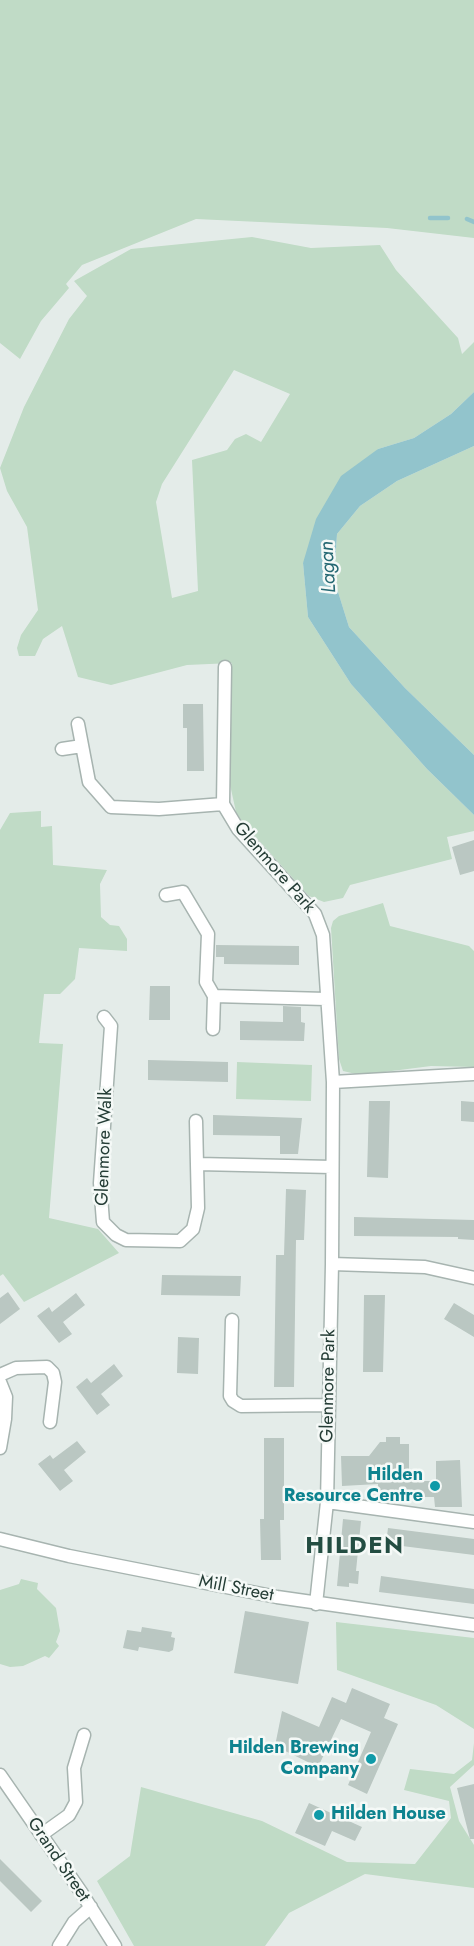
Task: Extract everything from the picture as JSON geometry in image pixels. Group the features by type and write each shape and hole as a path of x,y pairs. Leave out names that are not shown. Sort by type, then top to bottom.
{"street":[{"name":"Glenmore Park","path":"225,667 223,804 238,829 315,914 323,935 333,1082 332,1264 327,1502 316,1604"},
{"path":"78,724 89,782 111,807 159,809 223,804"},
{"path":"62,749 82,746"},
{"path":"166,895 183,892 208,934 206,982 214,996 213,1029"},
{"path":"214,996 326,999"},
{"name":"Glenmore Walk","path":"104,1017 111,1026 100,1183 103,1221 116,1235 126,1240 180,1240 193,1229 198,1208 198,1164"},
{"path":"333,1082 474,1074"},
{"path":"196,1121 195,1154 198,1164 332,1167"},
{"path":"332,1264 425,1267 474,1278"},
{"path":"232,1320 230,1396 233,1401 241,1406 329,1406"},
{"path":"0,1375 16,1368 33,1366 47,1367 54,1373 50,1422"},
{"path":"0,1382 6,1397 0,1448"},
{"path":"327,1502 474,1522"},
{"name":"Mill Street","path":"0,1539 129,1569 316,1604 474,1625"},
{"path":"41,1834 69,1815 76,1802 74,1768 84,1735"},
{"name":"Grand Street","path":"0,1775 91,1907 115,1946"},
{"path":"59,1946 75,1922 91,1907"}],"green space":[{"path":"0,0 474,0 474,238 387,228 196,219 82,265 66,284 69,288 41,321 20,359 0,343"},
{"path":"252,237 311,248 380,245 396,270 458,338 462,354 474,342 474,392 451,414 414,438 378,449 303,563 308,617 351,684 427,769 474,815 474,831 447,837 452,859 350,885 343,898 324,902 309,896 243,823 236,812 229,780 232,663 187,665 111,685 78,677 62,626 43,639 35,656 19,656 17,648 21,635 38,610 27,527 7,491 0,468 24,407 69,319 87,296 74,281 131,249","holes":["234,370 290,394 261,442 246,434 235,439 227,450 192,460 198,591 172,598 156,502 162,484"]},
{"path":"474,446 474,755 405,688 349,627 334,579 337,534 360,506 397,481"},
{"path":"41,811 41,827 52,826 53,865 107,870 100,884 101,917 110,925 119,926 127,939 127,951 79,948 75,979 60,994 44,994 39,1043 63,1044 49,1218 98,1229 119,1253 24,1302 3,1274 0,1276 0,830 10,813"},
{"path":"383,903 390,926 469,946 474,951 474,1067 431,1066 360,1075 343,1071 339,1059 331,928 333,921 339,916"},
{"path":"237,1062 312,1065 311,1101 236,1099"},
{"path":"21,1579 38,1583 37,1589 56,1608 60,1631 56,1642 59,1646 49,1658 45,1656 23,1666 10,1667 0,1664 0,1590 19,1584"},
{"path":"336,1622 474,1638 474,1729 436,1705 337,1670"},
{"path":"474,1743 474,1765 450,1787 459,1821 474,1845 474,1888 365,1874 289,1913 265,1946 134,1946 97,1881 130,1856 141,1787 262,1821 347,1862 415,1864 451,1818 449,1801 404,1790 410,1769 454,1774 472,1760"}],"water":[{"name":"Lagan","path":"474,392 474,446 397,481 360,506 337,534 334,579 349,627 405,688 474,755 474,815 427,769 351,684 308,617 303,563 316,519 341,476 378,449 414,438 451,414"}],"building":[{"path":"183,704 203,704 204,771 187,771 187,728 183,728"},
{"path":"474,840 474,871 460,875 452,847"},
{"path":"216,945 299,946 299,965 224,964 224,957 216,957"},
{"path":"150,986 170,986 170,1020 149,1020"},
{"path":"283,1006 301,1007 301,1022 305,1023 304,1041 240,1040 240,1021 283,1022"},
{"path":"148,1060 228,1062 228,1082 148,1080"},
{"path":"369,1101 390,1101 388,1178 367,1177"},
{"path":"461,1101 474,1102 474,1122 461,1121"},
{"path":"213,1115 302,1118 298,1154 280,1154 280,1136 213,1135"},
{"path":"286,1189 306,1190 304,1240 296,1240 294,1387 274,1387 276,1255 284,1255"},
{"path":"354,1217 474,1220 474,1240 458,1239 458,1237 354,1236"},
{"path":"162,1275 241,1276 240,1296 161,1295"},
{"path":"8,1292 20,1309 0,1324 0,1298"},
{"path":"76,1293 85,1305 63,1322 72,1334 59,1343 37,1316 49,1307 52,1312"},
{"path":"364,1295 385,1295 383,1372 363,1372"},
{"path":"454,1303 474,1315 474,1337 444,1319"},
{"path":"178,1337 199,1338 198,1374 177,1373"},
{"path":"114,1364 123,1376 101,1394 110,1405 97,1415 76,1387 87,1378 91,1383"},
{"path":"386,1437 400,1437 400,1444 409,1444 409,1481 436,1481 436,1461 460,1460 462,1507 435,1507 434,1497 404,1497 403,1492 378,1493 378,1484 342,1486 341,1456 369,1456 380,1442 386,1442"},
{"path":"264,1438 284,1438 284,1520 280,1520 281,1560 261,1560 260,1519 264,1519"},
{"path":"77,1441 86,1452 64,1470 73,1481 60,1491 38,1464 50,1455 53,1459"},
{"path":"343,1519 361,1521 356,1571 359,1571 358,1584 349,1583 349,1587 337,1586"},
{"path":"388,1528 474,1539 474,1555 386,1544"},
{"path":"381,1576 474,1589 474,1604 379,1592"},
{"path":"245,1611 309,1622 298,1684 234,1673"},
{"path":"142,1627 172,1632 171,1637 175,1638 173,1650 169,1652 139,1647 138,1651 123,1648 127,1630 141,1632"},
{"path":"352,1688 390,1704 384,1718 398,1724 367,1794 348,1785 371,1732 341,1719 318,1767 275,1746 282,1711 319,1727 332,1697 346,1703"},
{"path":"474,1784 474,1839 470,1839 457,1788"},
{"name":"Hilden House","path":"309,1803 362,1827 355,1841 332,1831 325,1846 295,1833"},
{"path":"0,1859 42,1901 31,1912 0,1881"}],"waterway":[{"path":"430,218 448,218"},
{"path":"467,219 474,222"}],"place":[{"name":"Hilden Resource Centre","path":"435,1486"},
{"name":"Hilden Brewing Company","path":"371,1759"},
{"name":"Hilden House","path":"319,1815"}],"district":[{"name":"HILDEN","path":"355,1547"}]}
